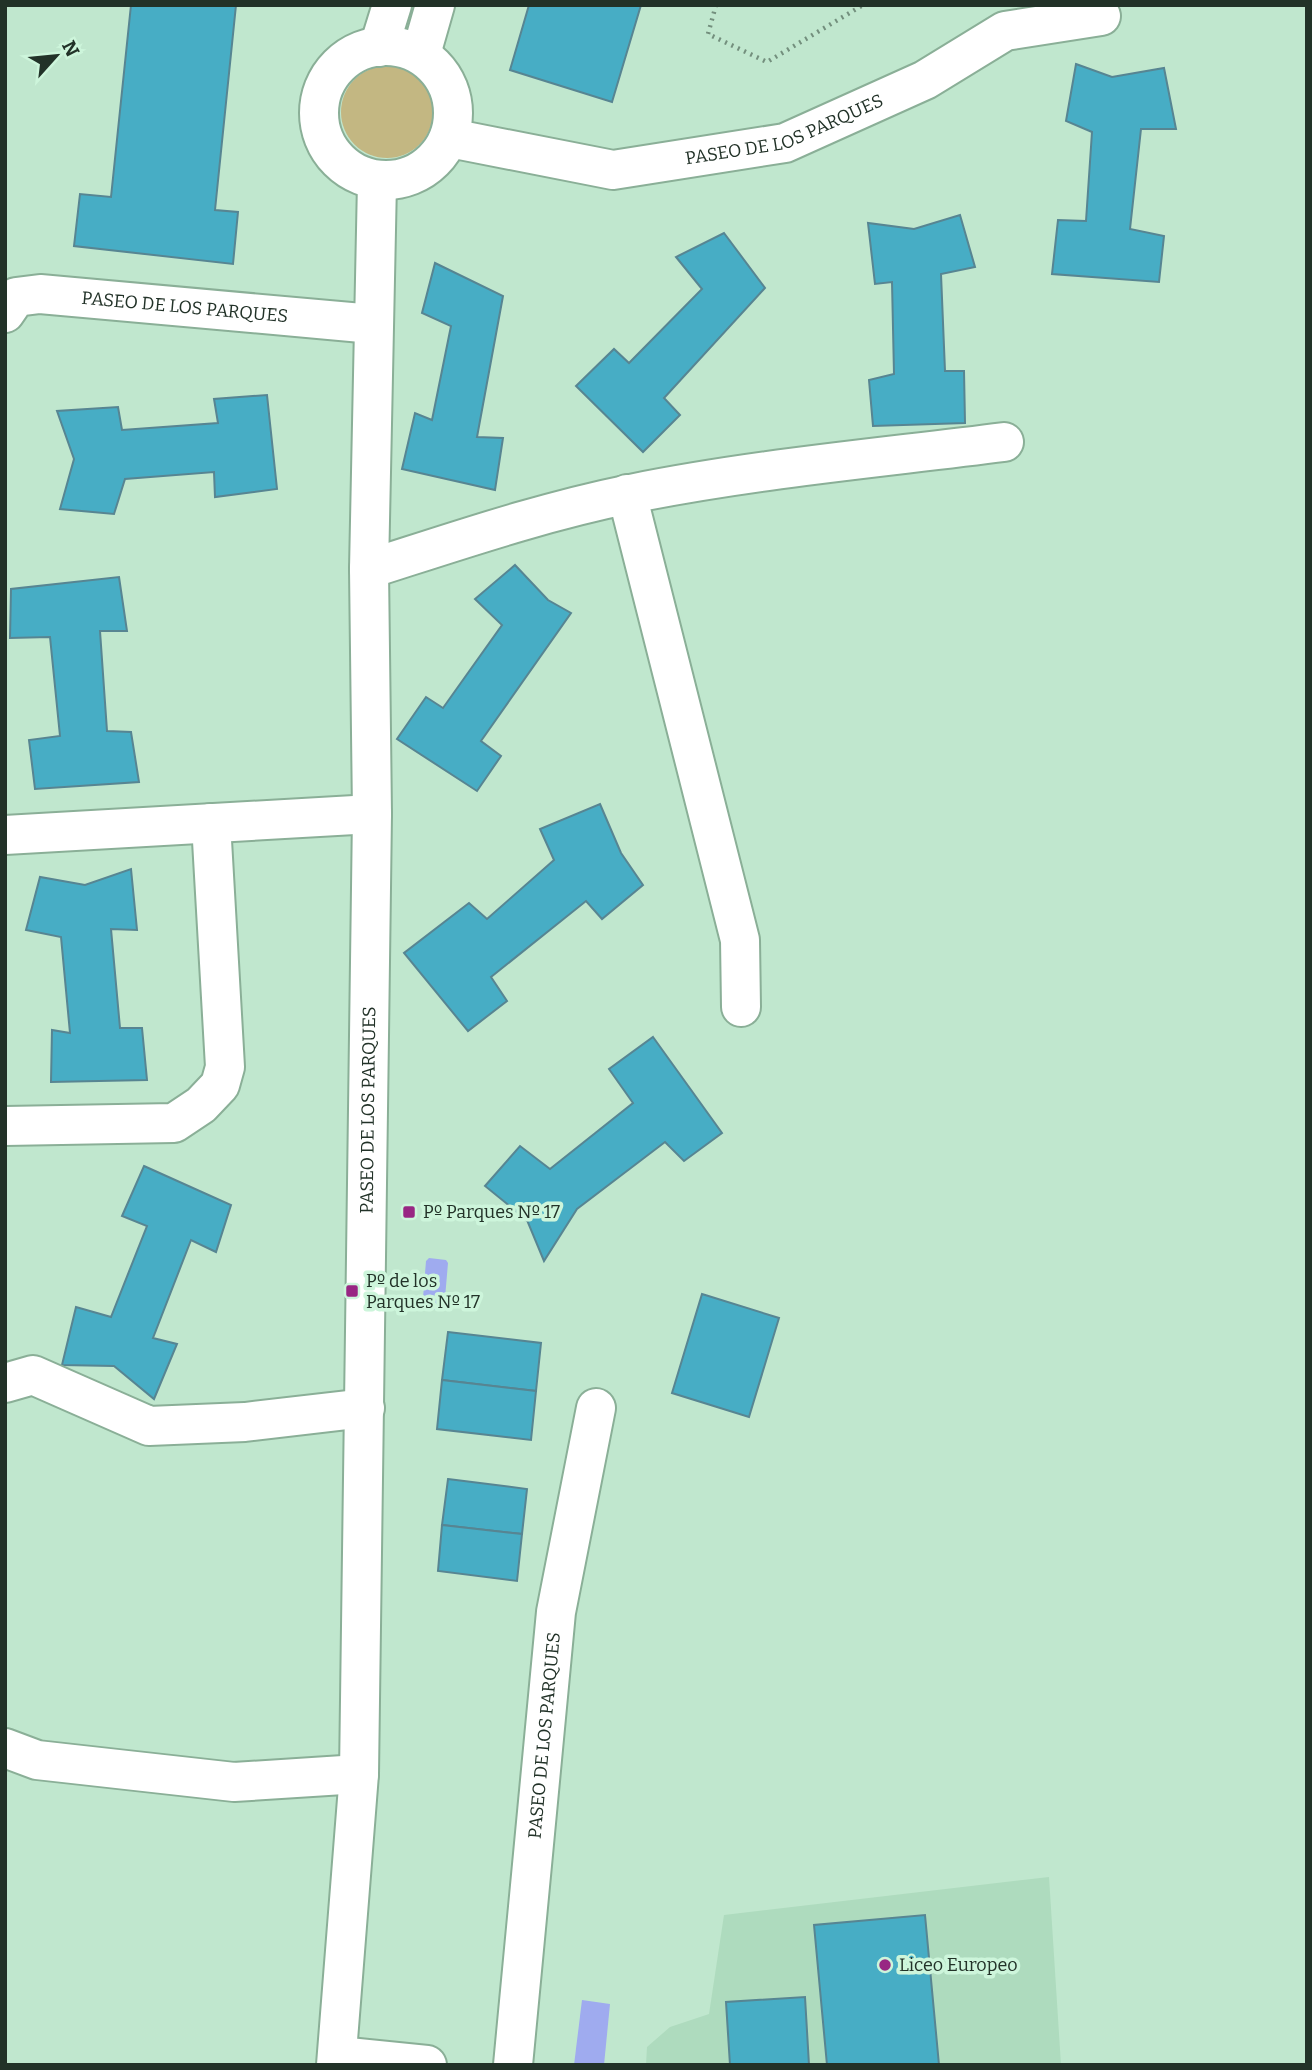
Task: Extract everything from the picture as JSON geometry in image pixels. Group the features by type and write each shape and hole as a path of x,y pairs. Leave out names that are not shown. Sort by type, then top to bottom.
{"street":[{"path":"379,47 392,5"},
{"path":"421,54 435,5"},
{"name":"PASEO DE LOS PARQUES","path":"450,138 613,170 785,143 925,80 1005,31 1101,16"},
{"path":"366,46 421,54 429,58 448,81 455,109 450,138 421,172 377,182 343,167 320,136 318,99 334,66 366,46"},
{"name":"PASEO DE LOS PARQUES","path":"377,182 369,569 372,814 359,1774 337,2060 428,2065"},
{"name":"PASEO DE LOS PARQUES","path":"5,313 16,297 40,294 373,324"},
{"path":"369,569 492,530 627,494 692,482 1004,442"},
{"path":"627,494 740,940 741,1007"},
{"path":"5,835 372,814"},
{"path":"5,1126 174,1123 201,1105 219,1085 225,1067 211,823"},
{"path":"5,1383 33,1375 149,1426 245,1422 365,1408"},
{"name":"PASEO DE LOS PARQUES","path":"513,2065 556,1612 596,1408"},
{"path":"5,1748 37,1760 234,1782 359,1774"}],"path":[{"path":"716,5 708,33 767,62 863,5"}],"shaded area":[{"path":"387,66 413,74 425,86 433,112 425,138 413,150 387,158 361,150 349,138 341,112 349,86 361,74"},
{"name":"Liceo Europeo","path":"1049,1877 1061,2065 646,2065 647,2047 670,2027 709,2014 724,1915"}],"water":[{"path":"429,1258 446,1260 448,1263 445,1298 437,1309 432,1310 423,1298 426,1261"},
{"path":"582,2000 610,2004 604,2065 574,2065"}],"building":[{"path":"131,5 236,5 215,210 238,212 233,264 74,246 80,194 111,197"},
{"path":"529,5 641,5 612,102 510,70"},
{"path":"1076,64 1112,77 1164,68 1176,129 1141,129 1130,229 1164,236 1159,282 1052,274 1058,220 1086,221 1092,132 1066,121"},
{"path":"960,215 975,267 941,274 945,371 964,371 965,423 873,426 869,380 894,374 892,282 875,284 868,223 914,229"},
{"path":"724,233 765,288 664,398 680,415 643,452 576,386 614,349 629,363 702,289 676,257"},
{"path":"435,263 503,296 477,437 503,438 495,490 402,469 415,413 432,420 451,326 422,313"},
{"path":"267,395 277,489 215,497 214,472 125,479 114,514 60,509 74,459 57,411 118,407 122,430 218,423 214,399"},
{"path":"515,565 548,600 571,613 481,741 501,756 477,791 397,739 426,697 443,708 502,625 475,599"},
{"path":"119,577 127,631 100,631 107,731 131,732 139,782 35,789 29,740 60,736 50,637 10,638 11,589"},
{"path":"600,804 621,853 643,885 602,919 586,901 491,977 507,1001 468,1031 404,953 469,903 487,919 554,860 540,829"},
{"path":"131,869 137,930 111,929 120,1028 142,1028 147,1080 51,1082 52,1030 70,1033 61,937 26,930 40,877 85,885"},
{"path":"653,1037 722,1133 684,1161 665,1142 577,1209 544,1261 527,1220 485,1186 520,1146 550,1169 633,1103 609,1069"},
{"path":"144,1166 231,1205 216,1252 191,1240 153,1338 177,1344 154,1399 114,1366 62,1365 76,1307 111,1317 147,1226 122,1216"},
{"path":"702,1294 779,1318 749,1417 672,1393"},
{"path":"448,1332 541,1343 536,1391 442,1380"},
{"path":"442,1380 536,1391 531,1440 437,1429"},
{"path":"448,1479 527,1489 522,1534 442,1525"},
{"path":"442,1525 522,1534 517,1581 438,1571"},
{"path":"925,1915 939,2065 827,2065 814,1925"},
{"path":"805,1997 809,2065 730,2065 726,2002"}],"place":[{"name":"Pº Parques Nº 17","path":"409,1212"},
{"name":"Pº de los Parques Nº 17","path":"352,1291"},
{"name":"Liceo Europeo","path":"885,1965"}]}
